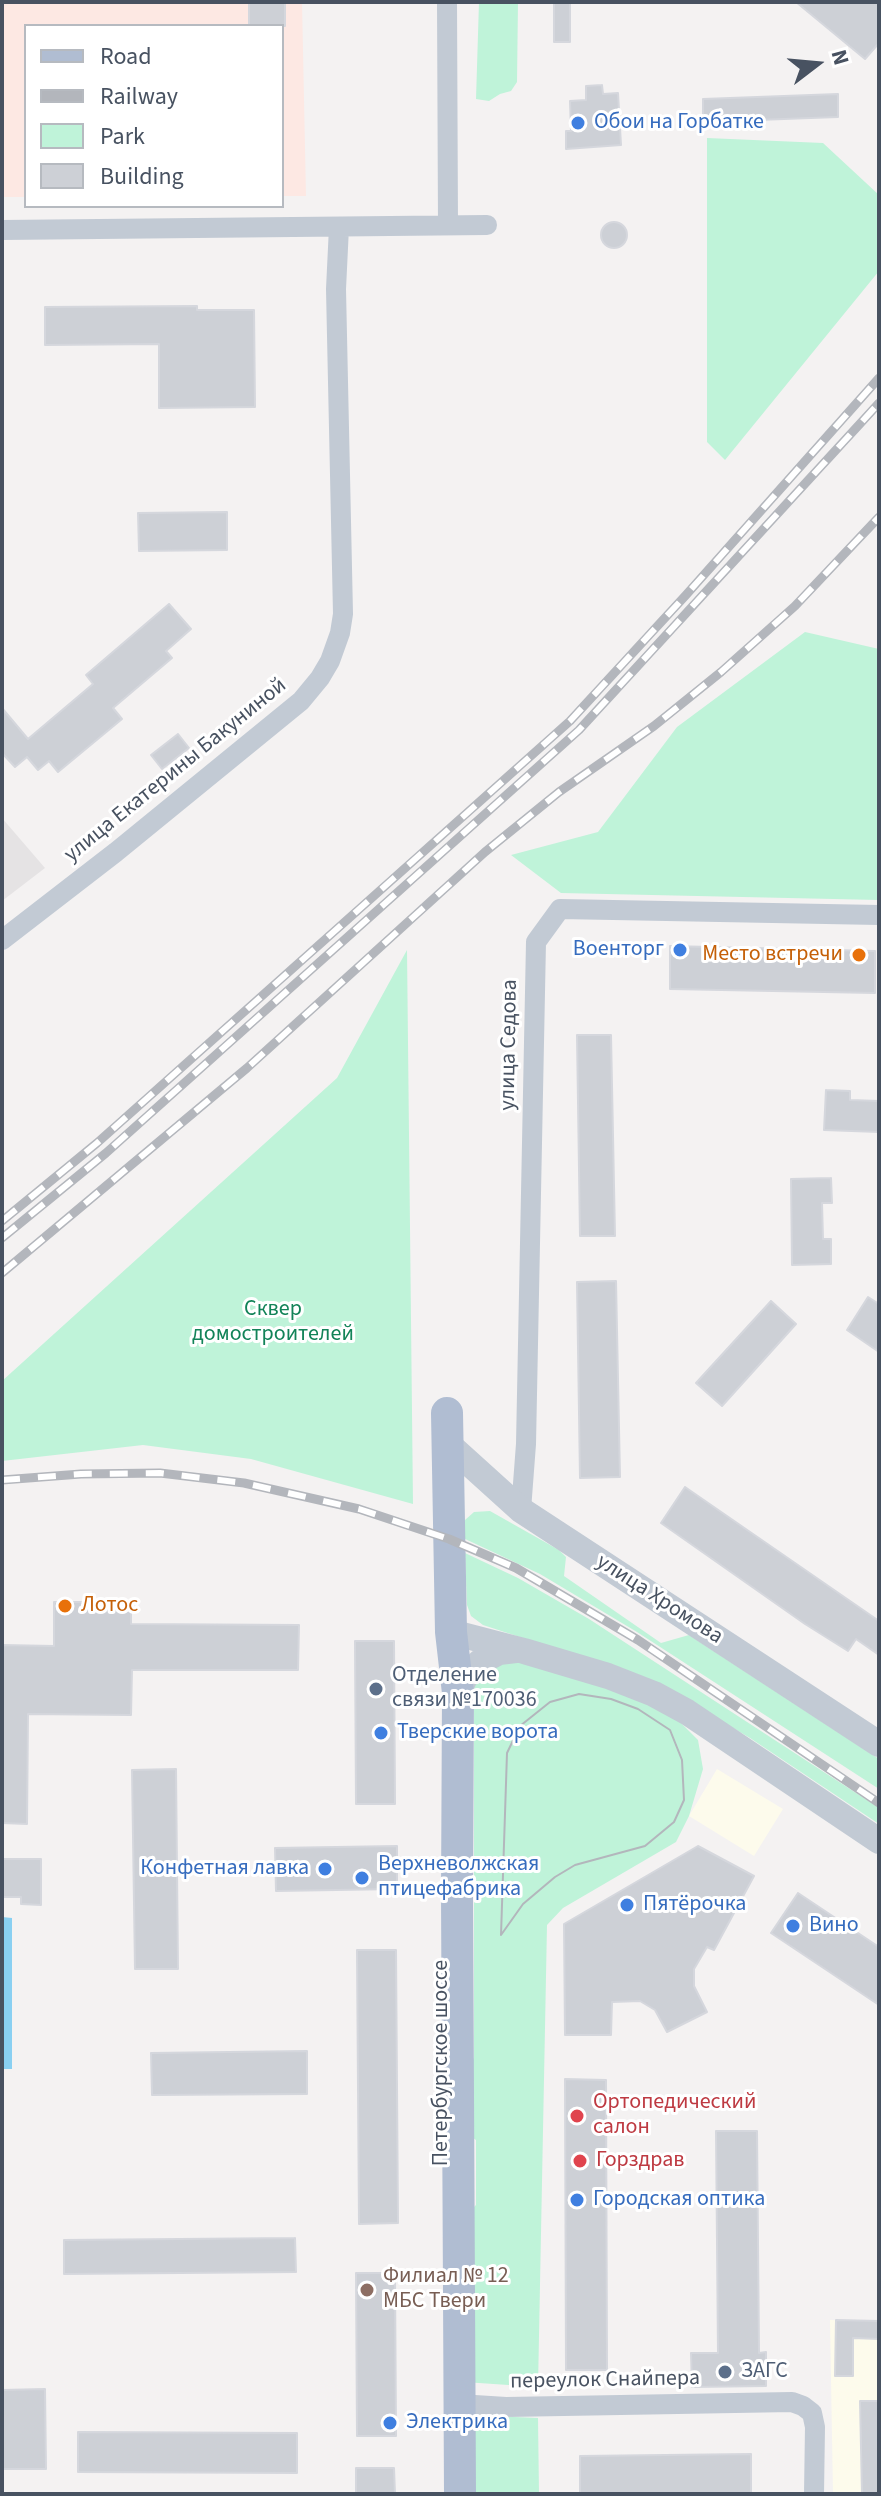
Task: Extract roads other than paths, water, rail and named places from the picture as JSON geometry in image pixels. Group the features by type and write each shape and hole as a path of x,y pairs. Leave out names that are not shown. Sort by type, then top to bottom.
{"main road":[{"name":"Петербургское шоссе","path":"448,1428 451,1632 458,1693 449,1910"},
{"name":"Петербургское шоссе","path":"443,2494 451,2404 449,1910 440,1695 451,1632"},
{"name":"Петербургское шоссе","path":"451,2404 460,2494"}],"street":[{"path":"447,2 448,225"},
{"path":"2,230 487,225"},
{"name":"улица Екатерины Бакуниной","path":"2,940 116,852 301,701 330,661 343,614 336,289 339,227"},
{"name":"улица Седова","path":"521,1510 526,1429 536,942 560,909 879,915"},
{"name":"улица Хромова","path":"448,1428 521,1510 879,1744"},
{"path":"451,1632 608,1676 665,1700 879,1841"},
{"path":"458,1693 465,1677 483,1659 503,1651 524,1651"},
{"name":"переулок Снайпера","path":"451,2404 506,2407 792,2402 812,2413 815,2427 814,2494"}],"water":[{"path":"2,1917 12,1918 12,2069 2,2069"}],"tram line":[{"path":"579,1694 611,1699 638,1709 670,1730 682,1760 684,1800 674,1822 645,1846 575,1865 555,1877 523,1904 501,1935 507,1753 520,1726 550,1702 579,1694"}],"railway":[{"path":"2,1221 97,1143 570,721 879,378"},
{"path":"2,1238 106,1153 579,730 879,403"},
{"path":"2,1273 247,1068 485,852 559,792 654,726 721,672 795,606 879,517"},
{"path":"2,1480 81,1474 160,1473 244,1483 359,1509 449,1539 516,1568 638,1640 879,1803"}],"place":[{"name":"Обои на Горбатке","path":"578,123"},
{"name":"Военторг","path":"680,950"},
{"name":"Место встречи","path":"859,955"},
{"name":"Лотос","path":"65,1606"},
{"name":"Отделение связи №170036","path":"376,1689"},
{"name":"Тверские ворота","path":"381,1733"},
{"name":"Конфетная лавка","path":"325,1869"},
{"name":"Верхневолжская птицефабрика","path":"362,1878"},
{"name":"Пятёрочка","path":"627,1905"},
{"name":"Вино","path":"793,1926"},
{"name":"Ортопедический салон","path":"577,2116"},
{"name":"Горздрав","path":"580,2161"},
{"name":"Городская оптика","path":"577,2200"},
{"name":"Филиал № 12 МБС Твери","path":"367,2290"},
{"name":"ЗАГС","path":"725,2372"},
{"name":"Электрика","path":"390,2423"}],"park label":[{"name":"Сквер домостроителей","path":"273,1322"}]}
